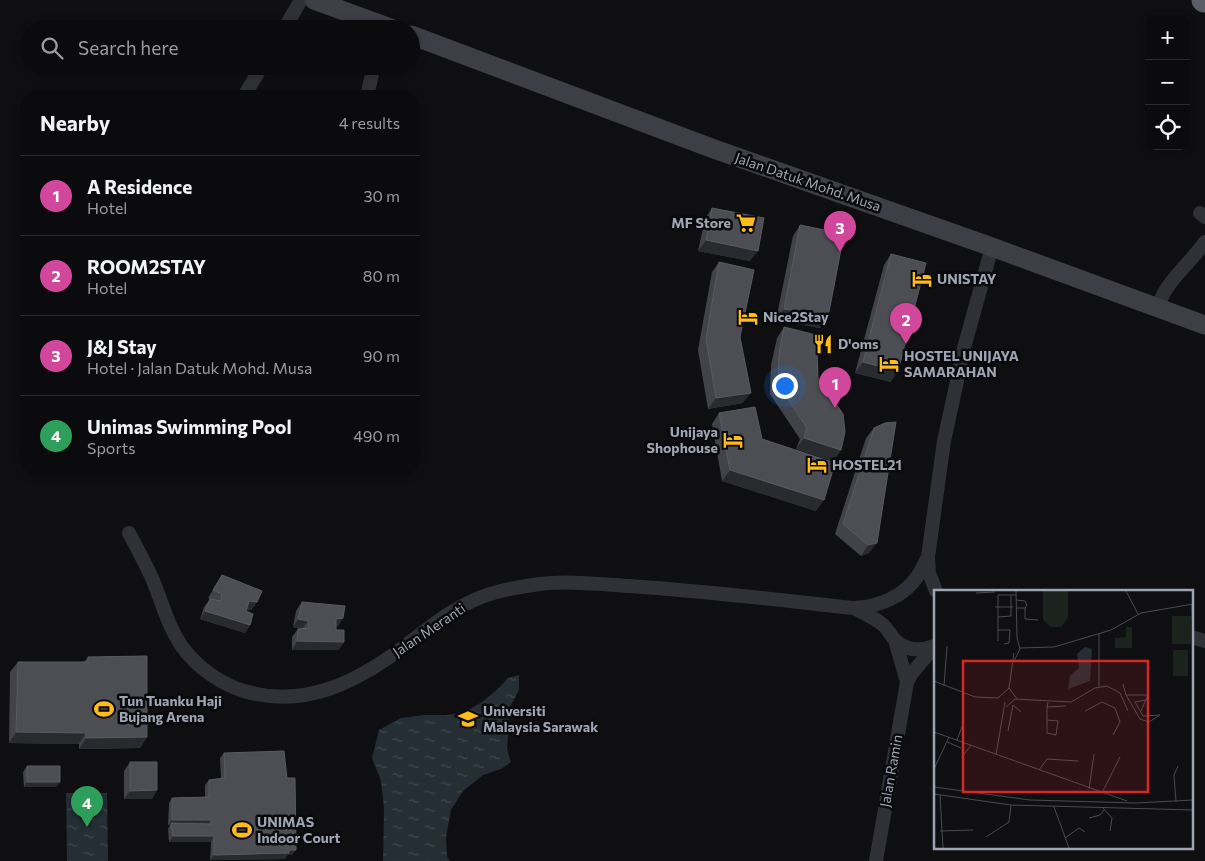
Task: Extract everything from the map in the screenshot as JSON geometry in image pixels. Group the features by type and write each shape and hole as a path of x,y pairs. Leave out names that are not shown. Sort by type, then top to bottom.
{"street":[{"path":"289,20 301,0"},
{"path":"314,0 366,20"},
{"name":"Jalan Datuk Mohd. Musa","path":"420,39 714,149 992,247 1205,325"},
{"path":"248,90 257,75"},
{"path":"368,90 372,75"},
{"path":"1158,308 1160,298 1170,283 1205,242"},
{"path":"935,590 929,573 928,556 946,433 964,348 992,247"},
{"name":"Jalan Meranti","path":"129,533 151,577 170,625 184,649 215,678 240,690 270,697 286,697 332,689 365,673 404,647 442,618 470,602 534,584 600,584 711,592 853,608"},
{"path":"907,682 887,622 887,612 891,602 919,574 928,556"},
{"path":"853,608 875,606 902,592 922,587 934,591"},
{"path":"853,608 874,618 903,646 914,650 924,650 934,646"},
{"path":"1192,637 1205,641"},
{"path":"907,682 912,673 934,647"},
{"name":"Jalan Ramin","path":"876,861 907,682"}],"water":[{"path":"519,675 519,690 510,707 507,749 511,762 501,769 483,775 463,791 451,810 446,837 447,857 450,861 383,861 384,808 381,781 372,758 379,730 401,718 465,712 482,702 508,678"},
{"path":"66,793 107,793 108,861 67,861"}],"building":[{"path":"712,208 764,218 758,251 706,240"},
{"path":"800,225 844,234 828,317 784,309"},
{"path":"891,254 926,263 898,371 863,362"},
{"path":"719,262 754,270 740,337 751,393 716,398 706,339"},
{"path":"784,327 820,336 817,351 818,378 843,414 845,432 841,450 804,438 807,428 778,384 779,355"},
{"path":"755,407 762,439 835,463 824,500 730,470 719,413"},
{"path":"896,422 877,543 868,545 843,524 874,428 885,423"},
{"path":"222,575 262,591 257,602 249,601 246,611 253,614 250,625 205,611 210,599 221,601 222,594 213,590"},
{"path":"302,602 345,606 343,618 336,619 336,630 344,630 344,642 297,641 298,629 309,628 308,621 298,619"},
{"path":"147,656 147,737 86,738 86,733 16,732 18,662 88,662 88,657"},
{"path":"284,751 287,778 295,778 296,850 289,850 289,853 214,855 214,836 173,836 171,823 212,824 211,820 172,820 172,798 209,797 209,780 225,778 224,753"},
{"path":"130,762 157,762 157,790 130,791"},
{"path":"27,766 60,766 60,782 27,782"}],"place":[{"name":"MF Store","path":"746,223"},
{"name":"J&J Stay","path":"840,252"},
{"name":"UNISTAY","path":"922,279"},
{"name":"Nice2Stay","path":"748,317"},
{"name":"D'oms","path":"823,344"},
{"name":"ROOM2STAY","path":"906,344"},
{"name":"HOSTEL UNIJAYA SAMARAHAN","path":"889,364"},
{"name":"A Residence","path":"835,408"},
{"name":"Unijaya Shophouse","path":"733,440"},
{"name":"HOSTEL21","path":"817,465"},
{"name":"Tun Tuanku Haji Bujang Arena","path":"104,709"},
{"name":"Universiti Malaysia Sarawak","path":"468,719"},
{"name":"Unimas Swimming Pool","path":"87,827"},
{"name":"UNIMAS Indoor Court","path":"242,830"}]}
